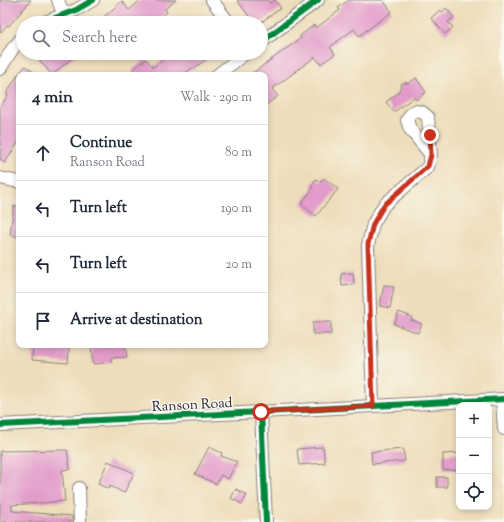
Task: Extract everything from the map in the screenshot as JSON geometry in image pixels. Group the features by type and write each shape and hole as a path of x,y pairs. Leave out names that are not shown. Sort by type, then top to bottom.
{"street":[{"path":"58,0 63,14"},
{"path":"58,16 76,10 93,0"},
{"path":"212,0 224,16"},
{"path":"268,37 318,0"},
{"path":"0,69 16,46"},
{"path":"221,72 237,60"},
{"path":"373,406 368,244 373,224 384,205 428,166 431,155"},
{"path":"0,178 16,181"},
{"path":"503,399 504,429"},
{"name":"Ranson Road","path":"0,425 503,399"},
{"path":"261,412 266,522"},
{"path":"78,488 80,522"}],"building":[{"path":"0,0 31,0 9,26 7,25 0,33"},
{"path":"141,0 176,0 165,9 167,12 162,16 105,16 122,1 129,10"},
{"path":"237,0 268,0 270,3 275,0 281,8 268,17 268,16 249,16"},
{"path":"349,0 383,0 392,12 359,36 354,29 330,47 335,54 321,64 315,57 272,89 278,96 268,104 268,72 254,72 301,38 300,36 314,25 316,28 340,10 338,8"},
{"path":"446,8 454,17 448,22 453,27 445,34 431,18 440,10 442,12"},
{"path":"39,60 70,60 56,72 49,72"},
{"path":"145,60 147,60 153,67 162,60 205,60 187,72 134,72 132,70"},
{"path":"25,66 34,72 20,72"},
{"path":"16,78 16,146 5,163 0,159 0,107 8,95 6,94"},
{"path":"416,78 426,92 416,100 414,97 394,112 386,102 398,93 402,83 409,83"},
{"path":"324,178 338,189 316,216 301,204 313,188 311,186 316,179 320,182"},
{"path":"14,206 16,206 16,236 10,235"},
{"path":"353,273 354,285 342,286 341,274"},
{"path":"384,285 394,287 390,308 380,306"},
{"path":"399,312 412,317 411,320 422,324 418,333 394,324"},
{"path":"313,322 331,322 331,334 313,334"},
{"path":"33,348 69,348 68,363 32,360"},
{"path":"91,348 126,348 127,357 111,358 112,362 93,364"},
{"path":"209,447 222,453 221,456 237,462 228,479 221,475 216,484 195,474"},
{"path":"323,447 325,463 299,465 297,449"},
{"path":"403,449 405,461 372,464 371,452"},
{"path":"67,450 70,469 62,470 65,501 12,505 12,511 72,516 72,522 0,522 0,451"},
{"path":"456,453 456,470 443,470 443,454"},
{"path":"108,461 134,473 124,493 110,486 109,489 98,484"},
{"path":"437,477 447,477 447,487 437,487"},
{"path":"236,489 247,495 242,504 231,498"}],"cycle path":[{"path":"60,16 76,10 93,0"},
{"path":"268,37 318,0"},
{"path":"0,425 504,399"},
{"path":"261,412 266,522"}],"route":[{"path":"261,412 373,406 368,244 373,224 384,205 428,166 431,155 430,135"}]}
